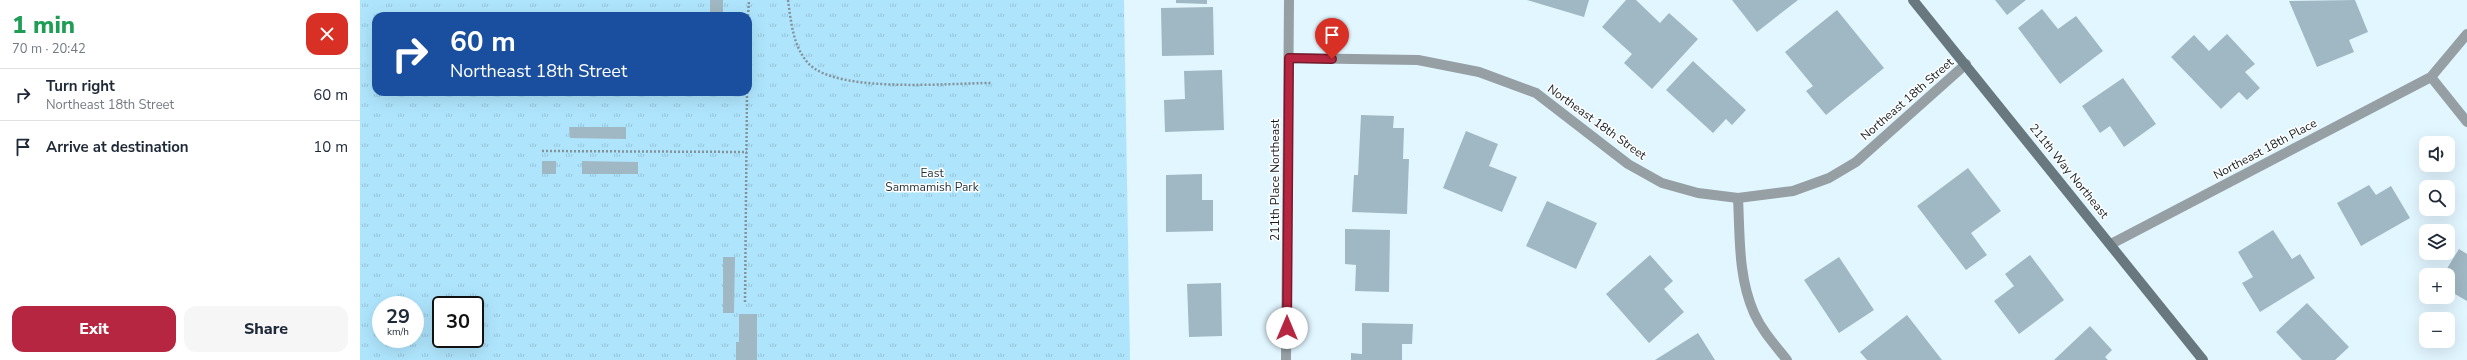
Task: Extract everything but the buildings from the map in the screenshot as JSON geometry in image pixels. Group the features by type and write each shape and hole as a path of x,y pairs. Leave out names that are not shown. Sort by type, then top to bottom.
{"street":[{"name":"211th Place Northeast","path":"1286,360 1289,58 1288,0"},
{"name":"211th Way Northeast","path":"1913,0 2203,360"},
{"path":"2467,34 2431,77 2467,122"},
{"name":"Northeast 18th Street","path":"1289,58 1418,60 1479,72 1536,93 1628,164 1662,183 1698,193 1738,198 1793,191 1829,178 1856,162 1966,64"},
{"name":"Northeast 18th Place","path":"2111,244 2431,77"},
{"path":"1738,198 1741,260 1746,290 1754,312 1767,336 1787,360"}],"path":[{"path":"748,12 749,0"},
{"path":"788,0 797,47 809,64 830,75 854,82 890,84 991,83"},
{"path":"745,302 747,96"},
{"path":"542,151 747,152"}],"green space":[{"name":"East Sammamish Park","path":"360,0 1124,0 1130,360 360,360"}],"route":[{"path":"1287,328 1289,58 1332,59"}]}
